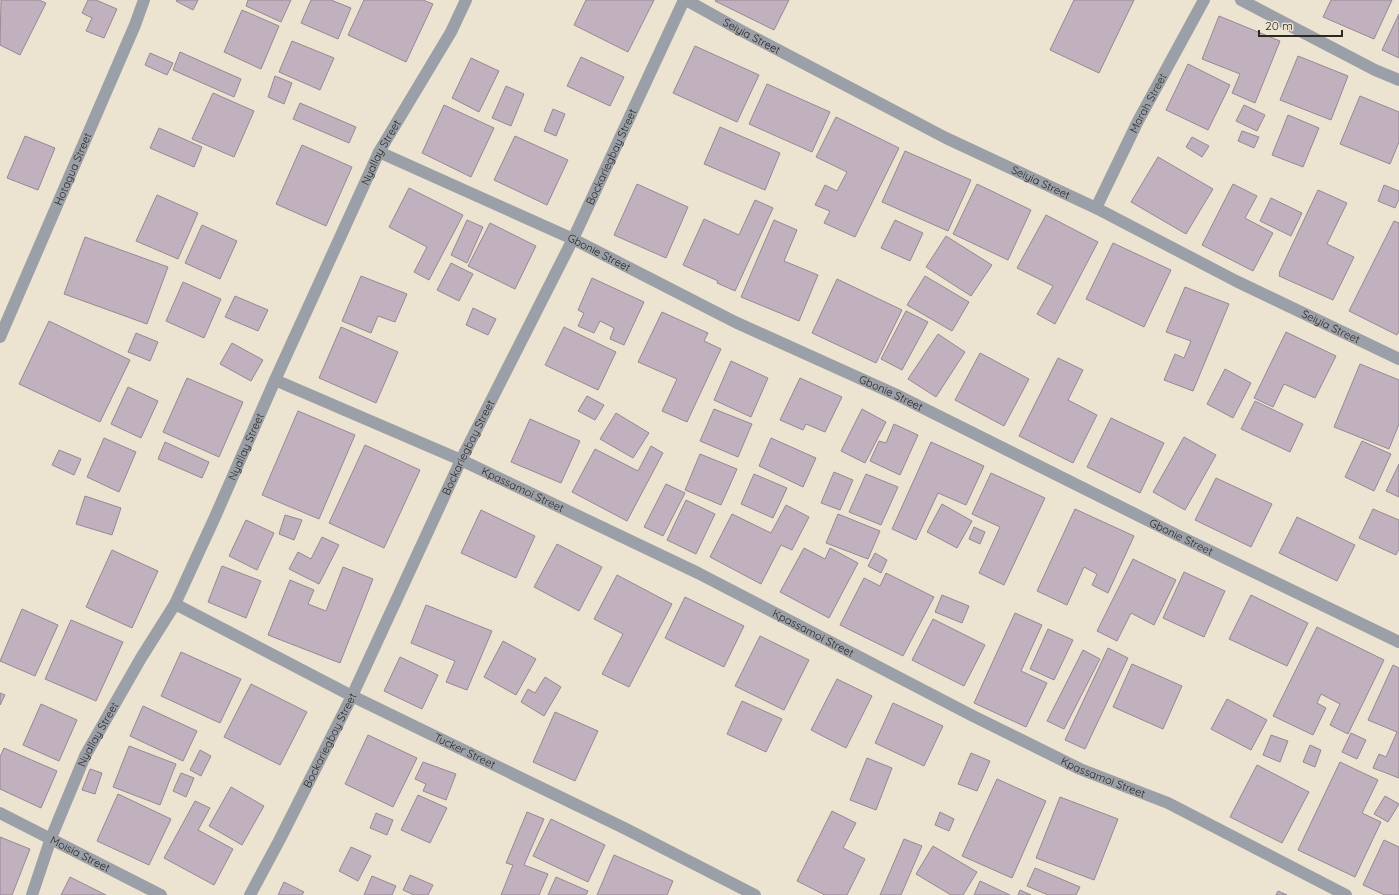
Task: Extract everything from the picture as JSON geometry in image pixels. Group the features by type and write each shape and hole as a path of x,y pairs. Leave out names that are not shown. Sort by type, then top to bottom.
{"street":[{"name":"Hotagua Street","path":"0,337 60,201 135,25 144,0"},
{"name":"Nyallay Street","path":"32,895 51,838 85,756 175,604 379,152 451,32 466,0"},
{"name":"Seiyia Street","path":"685,0 946,138 1096,208 1236,281 1399,359"},
{"name":"Bockariegbay Street","path":"250,895 352,696 461,460 573,239 685,0"},
{"name":"Marah Street","path":"1096,208 1138,121 1204,0"},
{"path":"1241,0 1375,70 1399,80"},
{"name":"Gbonie Street","path":"379,152 573,239 735,322 899,396 1173,533 1399,642"},
{"name":"Kpassamoi Street","path":"275,380 461,460 698,573 1080,769 1168,803 1346,895"},
{"name":"Tucker Street","path":"175,604 352,696 624,828 755,895"},
{"name":"Moisia Street","path":"0,812 161,895"}],"building":[{"path":"1,0 39,0 46,3 20,55 0,45"},
{"path":"88,0 96,0 117,9 104,38 86,31 92,18 82,13"},
{"path":"198,0 193,10 176,1"},
{"path":"248,0 291,0 281,22 246,6"},
{"path":"311,0 331,0 351,8 338,39 301,23"},
{"path":"364,0 423,0 433,4 406,62 348,35"},
{"path":"586,0 654,0 628,52 574,25"},
{"path":"789,0 774,30 715,1"},
{"path":"1074,0 1134,0 1099,73 1050,50"},
{"path":"1331,0 1392,0 1374,39 1323,17"},
{"path":"242,10 279,26 261,69 224,52"},
{"path":"1399,14 1399,58 1382,50"},
{"path":"1219,16 1280,41 1255,103 1232,93 1240,74 1202,59"},
{"path":"292,41 334,58 320,90 279,72"},
{"path":"695,46 759,75 737,122 673,93"},
{"path":"180,52 241,79 234,97 173,70"},
{"path":"150,53 173,63 167,75 145,65"},
{"path":"1298,56 1348,76 1331,120 1280,100"},
{"path":"581,57 624,77 610,106 567,86"},
{"path":"471,58 499,71 479,112 452,98"},
{"path":"1188,64 1230,85 1208,130 1166,110"},
{"path":"275,76 292,83 284,104 268,97"},
{"path":"767,84 830,112 812,152 749,124"},
{"path":"506,86 524,94 511,126 492,118"},
{"path":"213,93 254,111 234,157 192,139"},
{"path":"1360,96 1399,112 1399,142 1390,164 1340,144"},
{"path":"300,103 356,127 349,143 293,119"},
{"path":"444,105 494,128 471,177 422,153"},
{"path":"1244,105 1265,115 1257,131 1236,121"},
{"path":"553,109 565,114 556,136 544,131"},
{"path":"1288,115 1319,128 1303,167 1272,155"},
{"path":"836,117 899,148 855,237 824,223 830,211 815,205 825,185 837,191 847,172 816,157"},
{"path":"720,127 780,153 765,190 704,164"},
{"path":"159,128 202,147 194,167 150,148"},
{"path":"1242,131 1259,137 1254,148 1238,141"},
{"path":"25,136 55,148 38,190 7,178"},
{"path":"515,136 568,160 547,205 494,180"},
{"path":"1192,137 1209,146 1202,157 1186,147"},
{"path":"302,145 352,167 326,226 276,204"},
{"path":"905,151 971,180 948,231 882,202"},
{"path":"1158,157 1213,189 1186,234 1131,202"},
{"path":"637,184 688,207 666,258 614,235"},
{"path":"977,184 1031,210 1008,260 953,234"},
{"path":"1233,184 1257,196 1245,218 1273,233 1253,271 1202,245"},
{"path":"1384,185 1399,191 1399,199 1395,208 1378,201"},
{"path":"409,188 463,215 429,280 414,272 427,247 389,227"},
{"path":"1318,190 1347,203 1327,244 1354,257 1333,300 1279,276 1279,273"},
{"path":"157,195 198,213 178,259 136,241"},
{"path":"1271,198 1302,213 1291,236 1260,221"},
{"path":"755,200 773,208 735,291 717,283 718,281 683,265 704,219 739,235"},
{"path":"1046,215 1098,242 1055,324 1037,314 1053,286 1017,268"},
{"path":"467,220 483,227 467,263 451,255"},
{"path":"774,220 797,230 784,261 818,275 799,321 741,297"},
{"path":"895,220 923,233 910,261 881,248"},
{"path":"1394,221 1399,223 1399,331 1397,335 1349,311"},
{"path":"490,223 536,246 515,289 468,266"},
{"path":"202,225 237,241 220,279 185,263"},
{"path":"946,236 992,265 971,296 926,267"},
{"path":"85,237 168,267 147,324 64,294"},
{"path":"1113,243 1171,270 1144,327 1086,299"},
{"path":"451,263 473,274 459,301 437,290"},
{"path":"361,276 407,294 395,322 378,316 371,333 342,321"},
{"path":"925,276 969,302 952,331 907,305"},
{"path":"592,278 644,302 624,345 610,339 614,328 600,321 594,333 578,326 584,313 578,310"},
{"path":"837,279 902,310 876,363 812,333"},
{"path":"183,282 221,299 204,338 166,321"},
{"path":"1185,287 1229,304 1193,391 1164,380 1175,354 1184,358 1191,341 1166,332"},
{"path":"235,296 268,310 258,331 225,317"},
{"path":"473,308 496,319 488,335 466,325"},
{"path":"906,311 928,322 902,370 881,359"},
{"path":"662,312 708,333 704,341 721,349 687,422 662,411 677,379 638,362"},
{"path":"49,321 130,360 100,422 19,384"},
{"path":"341,327 398,352 376,403 319,378"},
{"path":"564,327 616,352 598,390 545,365"},
{"path":"1286,332 1336,356 1315,398 1284,384 1273,407 1254,398"},
{"path":"136,333 158,342 150,361 128,352"},
{"path":"938,334 965,352 936,397 908,379"},
{"path":"232,343 263,360 251,381 220,364"},
{"path":"980,353 1029,379 1004,426 955,400"},
{"path":"1058,358 1083,370 1068,400 1097,415 1073,463 1019,436"},
{"path":"731,361 768,378 751,417 714,400"},
{"path":"1360,364 1399,380 1399,424 1389,449 1334,427"},
{"path":"1225,369 1251,383 1233,418 1207,404"},
{"path":"187,378 243,402 219,457 163,432"},
{"path":"800,378 842,397 825,432 806,424 803,430 780,420"},
{"path":"128,387 158,401 141,438 111,424"},
{"path":"587,396 604,405 595,420 578,411"},
{"path":"1255,401 1303,424 1290,452 1241,429"},
{"path":"714,409 752,424 738,457 700,441"},
{"path":"862,409 886,422 865,463 841,451"},
{"path":"298,411 355,435 319,519 262,495"},
{"path":"616,413 649,433 633,458 600,439"},
{"path":"1111,418 1164,443 1140,493 1087,467"},
{"path":"530,419 580,441 561,483 511,462"},
{"path":"894,424 918,435 900,475 870,461 879,441 886,443"},
{"path":"1184,437 1216,455 1185,510 1153,492"},
{"path":"104,438 136,452 119,492 87,477"},
{"path":"771,438 816,458 803,487 759,466"},
{"path":"1362,441 1391,454 1374,491 1345,477"},
{"path":"165,442 209,462 202,478 158,459"},
{"path":"931,442 984,466 966,505 938,493 916,540 892,529"},
{"path":"365,445 420,470 384,548 329,523"},
{"path":"651,446 663,453 627,521 572,492 595,449 638,471"},
{"path":"59,450 81,459 74,475 52,465"},
{"path":"700,454 737,469 721,505 685,490"},
{"path":"1399,464 1399,497 1386,491"},
{"path":"834,472 853,480 840,510 821,503"},
{"path":"991,473 1045,498 1004,585 979,573 1000,527 972,514"},
{"path":"754,474 787,488 773,518 741,504"},
{"path":"866,474 898,487 881,525 849,512"},
{"path":"1216,478 1272,504 1251,547 1195,520"},
{"path":"666,484 685,493 663,536 644,527"},
{"path":"85,496 121,508 112,535 76,524"},
{"path":"686,500 715,514 696,554 667,540"},
{"path":"942,504 972,521 957,548 927,532"},
{"path":"786,505 809,517 792,550 781,545 761,584 710,557 732,514 771,533"},
{"path":"1075,509 1134,536 1108,593 1092,585 1097,574 1084,567 1067,605 1037,591"},
{"path":"1373,509 1399,520 1399,549 1396,555 1359,538"},
{"path":"481,510 535,536 516,578 461,553"},
{"path":"838,514 880,531 868,559 826,543"},
{"path":"285,515 302,520 294,540 279,534"},
{"path":"1297,517 1355,545 1337,581 1279,553"},
{"path":"246,520 274,533 257,570 229,556"},
{"path":"974,527 985,532 980,544 969,539"},
{"path":"322,537 339,545 319,584 289,569 298,552 311,559"},
{"path":"557,544 602,567 579,611 534,587"},
{"path":"804,548 825,559 830,548 858,563 829,618 780,592"},
{"path":"112,550 158,571 132,628 86,607"},
{"path":"875,553 887,560 881,573 868,566"},
{"path":"1133,559 1176,580 1154,625 1131,613 1117,641 1097,631"},
{"path":"222,566 261,581 246,618 208,602"},
{"path":"343,567 373,579 340,663 268,635 290,580 314,590 308,604 326,611"},
{"path":"1184,572 1225,591 1204,637 1163,618"},
{"path":"886,573 934,597 903,656 840,625 864,578 880,586"},
{"path":"617,575 672,604 629,687 602,674 623,634 594,619"},
{"path":"942,595 969,606 962,623 935,612"},
{"path":"1251,595 1308,623 1287,666 1229,639"},
{"path":"685,597 744,626 724,667 665,638"},
{"path":"426,605 492,631 467,690 446,682 455,661 411,643"},
{"path":"22,609 58,625 35,676 0,661"},
{"path":"1015,613 1042,625 1021,671 1047,683 1026,727 974,703"},
{"path":"933,619 985,645 964,686 912,660"},
{"path":"71,620 123,642 96,701 45,679"},
{"path":"1317,627 1384,660 1348,734 1330,725 1340,704 1321,694 1317,703 1326,708 1313,735 1273,716"},
{"path":"1048,629 1073,640 1054,680 1030,669"},
{"path":"760,636 809,660 784,710 735,686"},
{"path":"503,641 536,659 516,695 484,677"},
{"path":"1108,648 1128,658 1085,749 1065,740"},
{"path":"1083,650 1100,659 1064,729 1047,721"},
{"path":"181,652 241,679 220,723 161,696"},
{"path":"400,657 438,675 422,709 384,691"},
{"path":"1132,664 1182,686 1163,729 1113,707"},
{"path":"1393,665 1399,668 1399,778 1373,768 1379,754 1386,757 1397,732 1368,720"},
{"path":"545,677 561,687 544,716 521,702 528,689 535,693"},
{"path":"837,679 872,696 846,748 811,730"},
{"path":"251,684 307,712 280,765 224,737"},
{"path":"0,693 5,695 0,705"},
{"path":"1227,699 1267,720 1251,750 1211,729"},
{"path":"742,701 782,719 766,752 727,734"},
{"path":"893,703 943,726 924,766 875,743"},
{"path":"41,704 77,720 59,761 23,745"},
{"path":"143,706 197,731 183,761 130,736"},
{"path":"555,712 598,731 575,781 533,762"},
{"path":"1351,733 1366,740 1357,759 1342,752"},
{"path":"368,735 417,758 393,807 345,784"},
{"path":"1271,735 1288,741 1280,762 1263,755"},
{"path":"1310,745 1321,750 1315,767 1303,762"},
{"path":"129,746 176,764 160,805 113,787"},
{"path":"4,748 57,771 41,808 0,789 0,757"},
{"path":"200,750 211,756 201,776 190,770"},
{"path":"971,753 990,761 977,791 958,784"},
{"path":"867,758 892,768 876,810 850,800"},
{"path":"423,762 456,774 446,800 423,791 426,784 415,779"},
{"path":"1340,762 1378,780 1362,813 1381,822 1355,877 1298,850"},
{"path":"1257,765 1309,792 1282,843 1230,817"},
{"path":"90,769 102,773 95,794 82,790"},
{"path":"181,773 194,778 186,797 173,791"},
{"path":"997,779 1046,801 1012,878 962,856"},
{"path":"231,787 264,806 242,845 209,826"},
{"path":"118,794 171,819 149,865 97,841"},
{"path":"418,795 447,808 430,843 401,830"},
{"path":"1385,796 1399,804 1388,822 1374,814"},
{"path":"1060,797 1118,819 1094,880 1036,858"},
{"path":"195,801 210,808 198,830 233,849 214,885 164,858"},
{"path":"832,811 856,823 843,848 865,859 847,895 825,895 797,881"},
{"path":"527,812 544,819 524,865 548,874 539,895 501,895 513,865 506,863"},
{"path":"940,812 954,819 949,831 935,825"},
{"path":"376,813 393,820 387,835 370,828"},
{"path":"551,819 605,845 588,882 533,856"},
{"path":"0,837 30,849 12,895 0,895"},
{"path":"904,839 922,846 901,895 880,895"},
{"path":"1384,840 1399,847 1399,895 1385,895 1363,885"},
{"path":"933,846 977,872 963,895 951,895 916,874"},
{"path":"351,847 371,856 358,881 339,871"},
{"path":"614,855 673,881 667,895 597,895"},
{"path":"1035,868 1080,887 1076,895 1048,895 1027,886"},
{"path":"410,875 433,885 428,895 414,895 403,890"},
{"path":"372,876 396,886 392,895 364,895"},
{"path":"70,877 106,895 61,895"},
{"path":"556,877 588,891 586,895 548,895"},
{"path":"980,881 1010,895 974,895"},
{"path":"284,882 304,892 302,895 278,895"},
{"path":"1020,890 1031,895 1018,895"},
{"path":"1278,891 1287,895 1276,895"}]}
